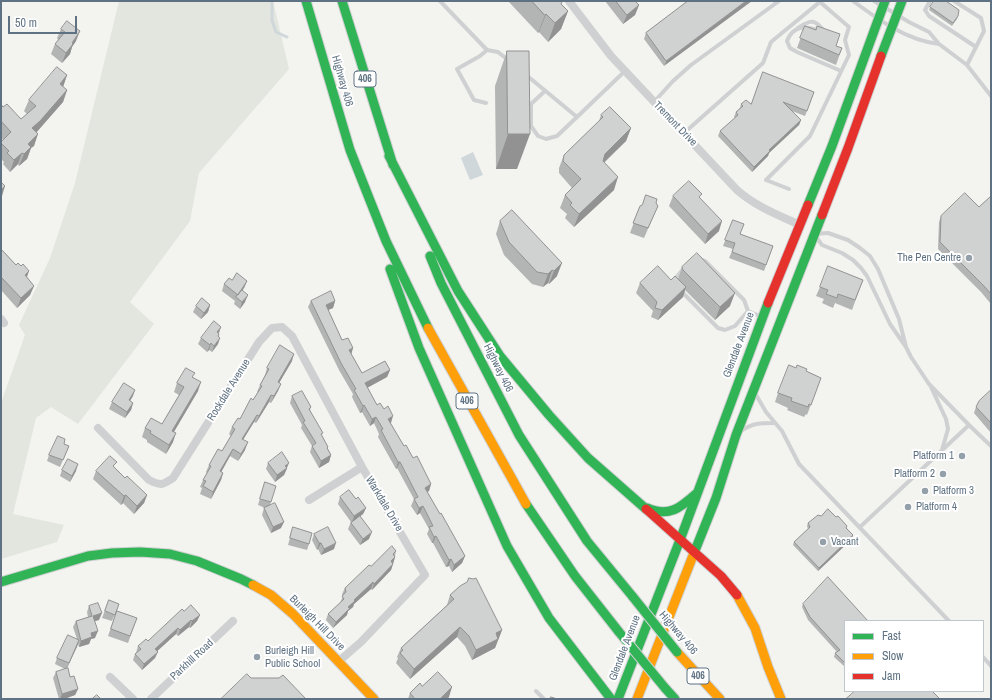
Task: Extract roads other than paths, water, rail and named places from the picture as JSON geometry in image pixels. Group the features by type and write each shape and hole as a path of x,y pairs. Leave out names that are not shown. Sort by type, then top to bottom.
{"main road":[{"name":"Highway 406","path":"306,1 350,150 390,248 432,337 528,507 575,576 675,699"},
{"name":"Highway 406","path":"342,1 389,156 441,283 519,435 587,541 677,652 720,699"},
{"path":"637,699 716,498 736,435 753,389 848,148 891,27 902,1"},
{"name":"Glendale Avenue","path":"618,699 680,540 762,317 832,146 878,18 881,3"},
{"path":"350,150 385,255 419,348 507,546 550,618 611,699"},
{"path":"389,156 458,291 500,356 549,415 588,458 721,576 738,596 755,628 768,667 781,699"},
{"path":"800,225 814,234"},
{"path":"639,504 655,513 673,511 698,492"},
{"name":"Burleigh Hill Drive","path":"1,582 88,556 112,553 140,552 170,554 197,561 241,579 271,595 294,614 374,699"}],"street":[{"name":"Tremont Drive","path":"569,1 602,46 746,199 800,225"},
{"name":"Rockdale Avenue","path":"98,428 149,480 158,485 164,483 173,478 259,342 272,328 282,327"},
{"name":"Warkdale Drive","path":"282,327 292,336 362,467 425,575 361,642 338,662"},
{"path":"309,500 362,467"},
{"name":"Parkhill Road","path":"150,699 233,621"},
{"path":"110,677 133,699"}],"lane":[{"path":"440,1 487,50 498,52 510,62"},
{"path":"654,102 673,81 691,65 779,1"},
{"path":"853,1 891,27 925,43 939,44"},
{"path":"930,1 925,10 929,16 976,47"},
{"path":"954,1 981,18 984,31 967,65"},
{"path":"684,133 763,63 770,42 821,2 849,27 845,40 849,55 810,136 766,180 789,189"},
{"path":"881,3 896,15 929,32 939,44 967,65 991,96"},
{"path":"798,28 815,29 827,33 817,23 812,21 806,22 790,33 787,41 790,48 841,71"},
{"path":"839,38 845,40"},
{"path":"486,103 474,100 457,69 480,56 487,50"},
{"path":"522,71 577,117"},
{"path":"545,91 531,104 531,126 538,136 546,139 557,136 625,71"},
{"path":"906,347 899,319 878,269 870,256 860,248 828,232 814,234 822,245 842,253 853,260 867,276 890,324 929,384 946,419 948,429 942,451"},
{"path":"695,257 705,261 744,300 748,311 762,317"},
{"path":"690,263 674,278 675,284 718,328 725,330 735,326 748,311"},
{"path":"929,384 969,426 991,446"},
{"path":"753,389 762,406 774,423 782,431 800,464 948,620"},
{"path":"736,435 746,427 756,423 774,423"},
{"path":"860,527 898,490 969,426"},
{"path":"984,658 991,666"},
{"path":"536,691 544,699"}],"waterway":[{"path":"272,1 272,20 276,32 287,37"}],"place":[{"name":"The Pen Centre","path":"969,258"},
{"name":"Platform 1","path":"962,456"},
{"name":"Platform 2","path":"943,474"},
{"name":"Platform 3","path":"925,491"},
{"name":"Platform 4","path":"908,507"},
{"name":"Vacant","path":"823,542"},
{"name":"Burleigh Hill Public School","path":"257,657"}]}
